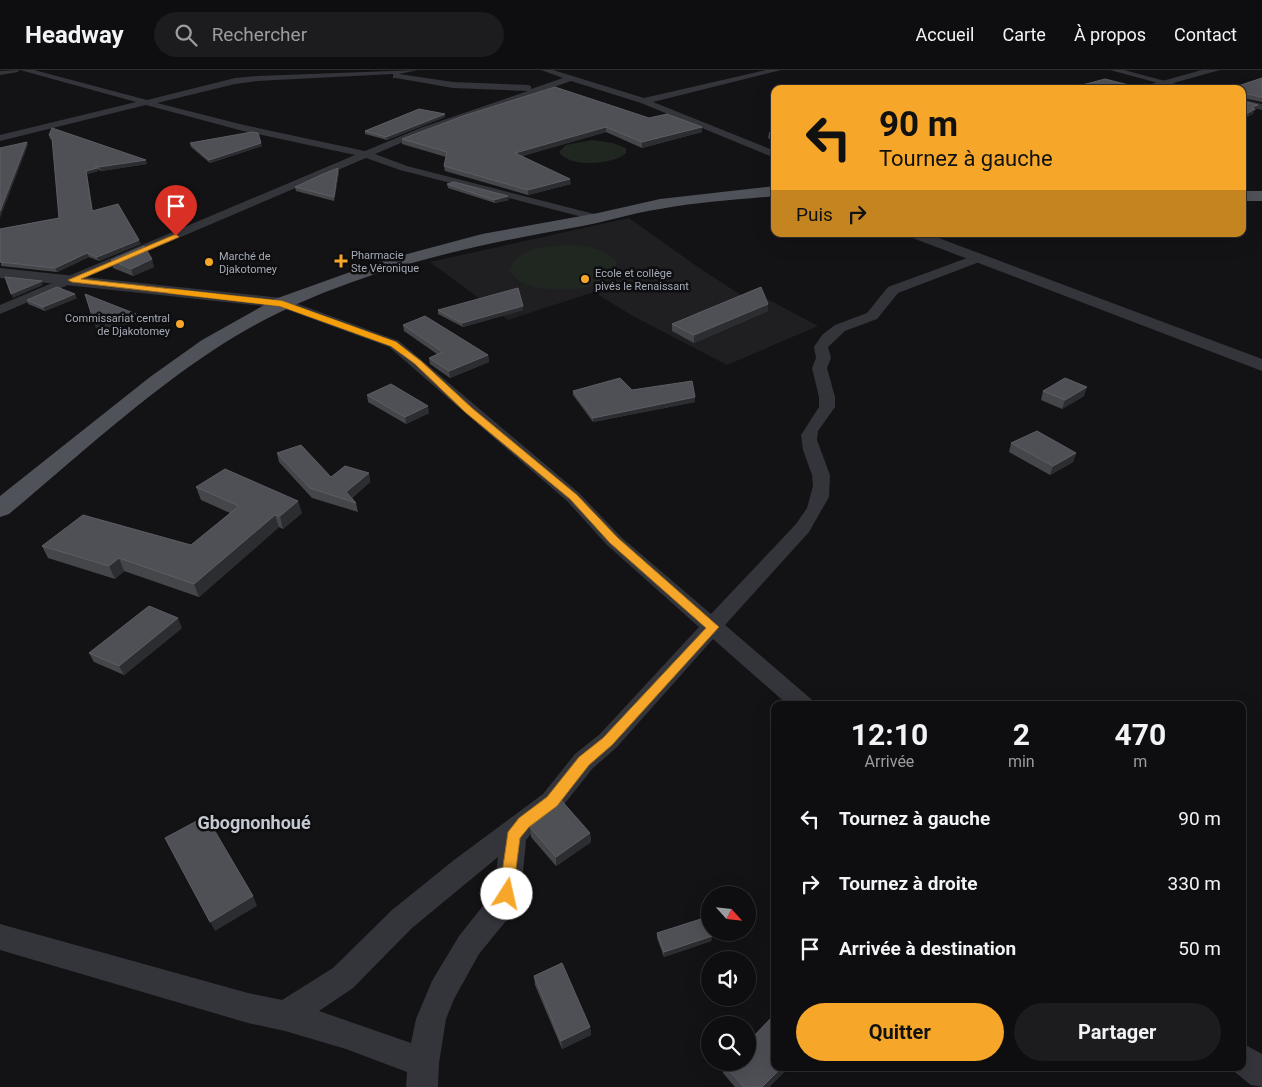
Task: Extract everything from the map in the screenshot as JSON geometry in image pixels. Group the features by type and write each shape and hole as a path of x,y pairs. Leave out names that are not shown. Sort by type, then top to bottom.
{"main road":[{"path":"0,509 157,381 208,344 282,304 387,265 482,239 598,218 660,204 771,190"},
{"path":"1246,196 1262,196"}],"street":[{"path":"0,73 15,70"},
{"path":"24,70 243,128 367,155 396,165 598,218"},
{"path":"0,138 256,78 381,74 414,70"},
{"path":"545,70 644,101 771,153"},
{"path":"644,101 777,70"},
{"path":"1114,70 1176,85"},
{"path":"1156,70 1178,79"},
{"path":"1153,85 1215,70"},
{"path":"381,74 453,86 541,88"},
{"path":"0,310 426,129 572,78"},
{"path":"1246,103 1262,107"},
{"path":"923,237 1262,364"},
{"path":"285,1016 343,978 402,919 463,868 552,801 584,761 608,742 778,553 799,533 820,498 822,485 821,475 808,436 810,429 822,419 827,409 828,397 819,369 823,356 821,348 827,338 840,328 872,316 889,293 978,258"},
{"path":"0,272 282,304 394,344 573,497 614,541 798,701"},
{"path":"0,937 346,1034 422,1075 431,1020 442,991 469,945 500,907 507,894 513,836 524,823"},
{"path":"1246,1061 1262,1074"}],"shaded area":[{"path":"592,140 613,143 626,148 626,153 612,160 581,163 564,157 559,152 566,145"},
{"name":"Ecole et collège pivés le Renaissant","path":"629,218 747,299 760,295 818,326 727,365 631,315 594,292 508,320 430,262"},
{"path":"564,245 585,246 605,253 617,262 614,274 608,280 587,287 548,289 523,283 510,271 513,263 524,253 540,248"}],"building":[{"path":"1262,78 1262,97 1246,94 1246,85 1241,85"},
{"path":"1105,79 1129,85 1082,85"},
{"path":"555,87 649,118 667,114 702,127 642,142 606,127 515,153 570,179 528,190 444,166 447,152 402,139 463,116"},
{"path":"1246,102 1258,105 1251,108 1255,109 1246,114"},
{"path":"419,109 445,114 386,137 365,131"},
{"path":"52,128 146,160 99,167 95,165 97,168 86,171 92,211 118,204 139,240 97,257 87,253 55,268 0,262 0,229 59,218 52,138 49,135"},
{"path":"252,132 258,133 261,143 209,160 190,143"},
{"path":"27,142 0,211 0,148"},
{"path":"338,168 334,197 295,187 321,175"},
{"path":"454,182 508,196 494,200 447,184"},
{"path":"144,246 152,259 131,269 111,260"},
{"path":"5,277 42,281 11,294"},
{"path":"57,287 75,294 43,307 27,300"},
{"path":"761,287 768,304 694,335 672,324"},
{"path":"518,288 523,306 462,323 438,310"},
{"path":"85,294 136,314 94,322"},
{"path":"425,316 488,355 449,371 429,358 443,352 403,325"},
{"path":"620,378 632,390 692,381 695,397 593,418 573,391"},
{"path":"1065,378 1087,387 1065,400 1043,391"},
{"path":"391,384 428,406 405,417 367,395"},
{"path":"1037,431 1076,453 1053,466 1011,443"},
{"path":"301,445 331,477 345,466 369,473 346,492 356,503 310,488 277,453"},
{"path":"225,469 298,501 280,516 275,515 194,584 119,558 109,566 42,546 83,515 191,545 239,506 196,487"},
{"path":"149,606 178,618 119,666 89,653"},
{"path":"561,800 590,833 556,857 530,827"},
{"path":"206,816 253,896 210,922 165,838"},
{"path":"701,919 701,940 664,952 657,933"},
{"path":"562,963 590,1027 561,1041 534,976"},
{"path":"771,1018 771,1071 778,1071 762,1087 744,1087 729,1071 756,1071 756,1034"}],"slow traffic":[{"path":"172,291 282,304 394,344 405,353"}],"place":[{"name":"Pharmacie Ste Véronique","path":"341,261"},
{"name":"Marché de Djakotomey","path":"209,262"},
{"name":"Ecole et collège pivés le Renaissant","path":"585,279"},
{"name":"Commissariat central de Djakotomey","path":"180,324"}],"district":[{"name":"Gbognonhoué","path":"254,823"}],"route":[{"path":"176,236 72,280 282,304 394,344 418,362 469,410 573,497 614,541 713,627 643,701 608,742 584,761 566,787 552,801 524,823 513,836 507,894"}]}
